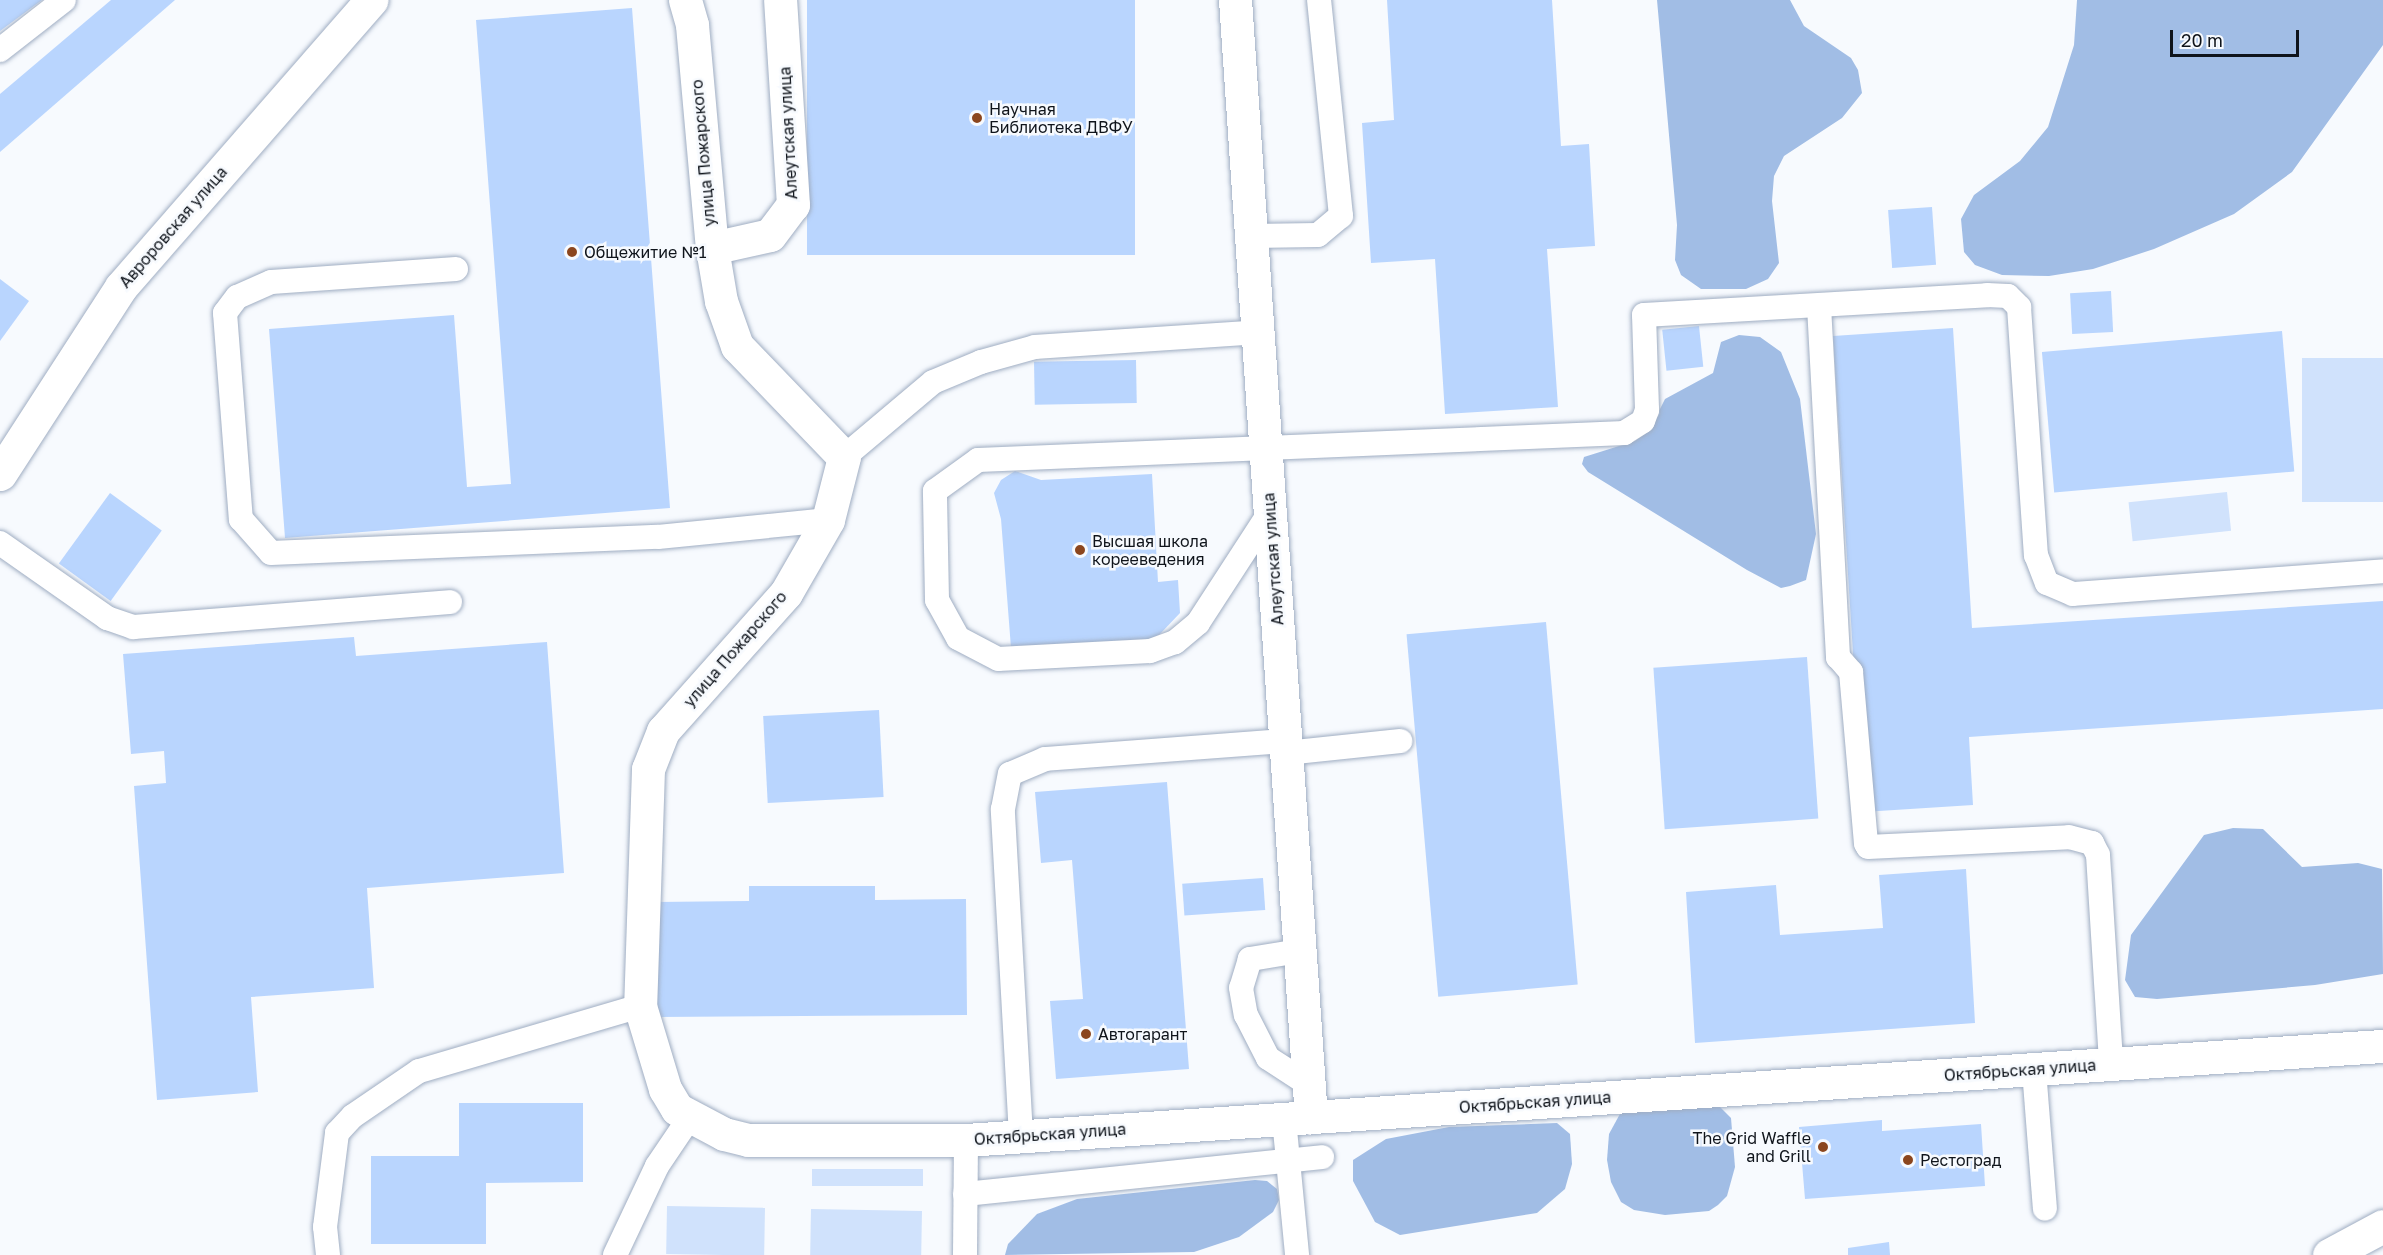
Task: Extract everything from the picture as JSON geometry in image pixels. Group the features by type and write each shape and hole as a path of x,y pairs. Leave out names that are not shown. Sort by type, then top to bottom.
{"street":[{"name":"Авроровская улица","path":"0,474 121,287 371,0"},
{"name":"улица Пожарского","path":"685,0 692,25 712,248 721,301 737,346 844,457 828,520 786,593 663,731 648,769 640,1006 665,1089 676,1109 690,1117"},
{"name":"Алеутская улица","path":"712,248 770,235 793,205 780,0"},
{"name":"Алеутская улица","path":"1235,0 1308,1084 1298,1118"},
{"name":"Октябрьская улица","path":"690,1117 724,1134 748,1140 966,1140 2383,1046"},
{"path":"2329,1255 2381,1231"}],"lane":[{"path":"0,50 64,0"},
{"path":"1251,236 1318,235 1341,216 1319,0"},
{"path":"456,269 271,282 237,297 225,313 240,519 271,553 658,537 828,520"},
{"path":"1270,513 1198,623 1175,642 1150,651 998,659 958,638 937,600 935,491 978,460 1624,433 1643,421 1647,410 1644,315 1987,295 2008,296 2019,307 2036,555 2047,583 2073,594 2383,572"},
{"path":"1819,306 1838,657 1851,672 1866,843 1868,847 2069,837 2092,843 2098,855 2111,1064"},
{"path":"844,457 933,382 981,362 1035,346 1258,332"},
{"path":"0,543 107,618 133,627 450,602"},
{"path":"1021,1136 1003,808 1010,774 1045,759 1400,741"},
{"path":"1299,951 1271,952 1250,959 1244,967 1241,988 1246,1014 1268,1058 1308,1084"},
{"path":"328,1255 325,1227 337,1133 353,1116 419,1071 640,1006"},
{"path":"2034,1070 2045,1209"},
{"path":"615,1255 657,1166 690,1117"},
{"path":"1297,1255 1289,1160 1298,1118"},
{"path":"965,1255 966,1140"},
{"path":"965,1194 1322,1157"}],"shaded area":[{"path":"1657,0 1790,0 1804,26 1851,58 1858,70 1862,93 1842,118 1784,156 1774,176 1772,201 1779,263 1768,279 1746,289 1701,289 1681,275 1675,260 1677,225"},
{"path":"2077,0 2383,0 2383,45 2292,172 2234,214 2154,249 2093,269 2049,276 2002,275 1975,265 1964,252 1961,219 1974,195 2020,161 2048,127 2074,45"},
{"path":"1739,335 1760,337 1781,352 1800,399 1816,534 1806,580 1781,588 1747,570 1588,472 1582,464 1584,457 1635,441 1649,431 1665,399 1713,373 1721,342"},
{"path":"2302,358 2383,358 2383,502 2302,502"},
{"path":"2227,492 2231,531 2133,541 2129,502"},
{"path":"2233,828 2263,829 2302,867 2358,863 2382,869 2383,974 2315,985 2157,999 2135,997 2125,980 2131,935 2204,835"},
{"path":"1719,1106 1731,1118 1735,1167 1727,1196 1718,1205 1709,1211 1665,1215 1634,1210 1621,1202 1611,1182 1607,1160 1609,1134 1621,1112"},
{"path":"1557,1123 1570,1134 1572,1164 1565,1189 1537,1213 1400,1235 1375,1222 1353,1181 1353,1160 1386,1139 1449,1127"},
{"path":"812,1169 923,1169 923,1186 812,1186"},
{"path":"1255,1180 1267,1181 1277,1189 1279,1200 1273,1212 1239,1237 1194,1252 1005,1255 1008,1244 1037,1214 1077,1199"},
{"path":"667,1206 765,1208 764,1255 666,1254"},
{"path":"811,1209 922,1211 921,1255 810,1255"}],"building":[{"path":"0,0 42,0 0,31"},
{"path":"111,0 175,0 0,152 0,94"},
{"name":"Научная Библиотека ДВФУ","path":"807,0 1135,0 1135,255 807,255"},
{"path":"1387,0 1552,0 1561,146 1589,144 1595,246 1547,249 1558,407 1445,414 1435,259 1371,263 1362,123 1394,120"},
{"name":"Общежитие №1","path":"632,8 670,508 285,538 269,329 454,315 467,487 511,484 476,20"},
{"path":"1932,207 1936,265 1892,268 1888,210"},
{"path":"0,279 29,301 0,341"},
{"path":"2111,291 2113,332 2072,334 2070,293"},
{"path":"1699,326 1703,367 1666,371 1662,330"},
{"path":"1953,328 1972,628 2383,601 2383,709 1969,737 1973,805 1863,812 1833,336"},
{"path":"2282,331 2294,471 2054,492 2042,352"},
{"path":"1136,360 1137,403 1035,405 1034,362"},
{"name":"Высшая школа корееведения","path":"1015,471 1041,480 1152,474 1158,582 1178,580 1180,613 1140,655 1011,648 1001,519 994,493 1001,480"},
{"path":"110,493 162,531 111,601 59,563"},
{"path":"1546,622 1578,985 1438,997 1407,634"},
{"path":"354,637 356,656 547,642 564,873 367,888 374,988 251,997 258,1092 157,1100 134,786 166,783 164,751 131,754 123,654"},
{"path":"1807,657 1818,819 1665,829 1653,668"},
{"path":"879,710 884,797 768,803 763,716"},
{"path":"1167,782 1189,1069 1056,1079 1050,1001 1083,999 1072,860 1041,863 1035,792"},
{"path":"1966,869 1975,1023 1695,1043 1686,892 1776,885 1780,935 1883,928 1879,875"},
{"path":"1263,878 1265,910 1184,916 1182,884"},
{"path":"749,886 875,886 875,900 966,899 967,1015 657,1017 656,902 749,901"},
{"path":"459,1103 583,1103 583,1182 486,1183 486,1244 371,1244 371,1156 459,1156"},
{"path":"1882,1120 1882,1131 1981,1124 1985,1186 1805,1199 1799,1127"},
{"path":"1889,1242 1890,1255 1848,1255 1848,1248"}],"place":[{"name":"Научная Библиотека ДВФУ","path":"977,118"},
{"name":"Общежитие №1","path":"572,252"},
{"name":"Высшая школа корееведения","path":"1080,550"},
{"name":"Автогарант","path":"1086,1034"},
{"name":"The Grid Waffle and Grill","path":"1823,1147"},
{"name":"Рестоград","path":"1908,1160"}]}
